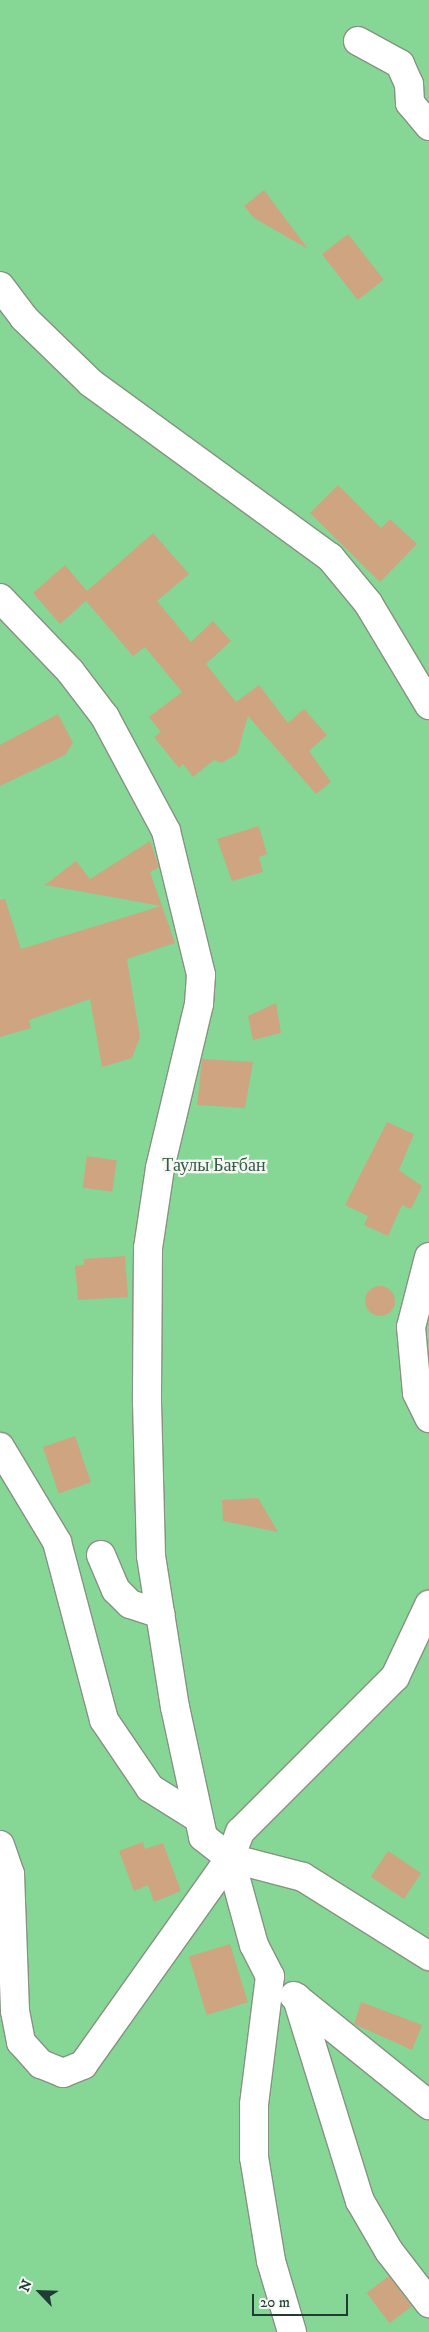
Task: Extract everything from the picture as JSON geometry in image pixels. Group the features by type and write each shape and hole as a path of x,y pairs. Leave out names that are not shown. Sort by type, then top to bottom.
{"street":[{"path":"358,41 400,64 409,84 410,103 429,126"},
{"path":"0,286 24,318 91,383 330,557 368,603 429,705"},
{"path":"0,598 70,671 105,717 166,831 202,975 199,1004 160,1168 148,1248 151,1556 160,1614 203,1837 230,1858 303,1877 429,1956"},
{"path":"429,1257 411,1327 417,1393 429,1418"},
{"path":"0,1447 57,1542 104,1720 150,1788 198,1818"},
{"path":"101,1555 116,1590 130,1604 160,1614"},
{"path":"0,1845 10,1874 15,2012 21,2042 41,2064 64,2072 83,2065 230,1858 240,1832 395,1677 429,1605"},
{"path":"230,1858 254,1945 270,1976 429,2104"},
{"path":"270,1976 255,2096 254,2157 271,2261 292,2332"},
{"path":"297,1998 360,2200 389,2251 429,2303"}],"green space":[{"name":"Таулы Бағбан","path":"0,0 429,0 429,2332 0,2332"}],"building":[{"path":"264,190 308,249 254,218 244,206"},
{"path":"348,234 384,280 358,300 322,254"},
{"path":"338,485 381,528 390,519 417,544 380,582 310,513"},
{"path":"153,533 189,574 157,601 191,642 213,621 231,641 206,664 236,702 259,685 288,723 304,709 327,735 309,751 331,782 316,794 248,716 237,754 221,763 214,760 193,777 183,764 179,768 154,737 161,732 149,717 182,692 145,647 133,656 86,601 60,624 33,593 65,565 87,591"},
{"path":"58,714 73,743 65,755 0,786 0,745"},
{"path":"259,826 267,854 259,857 263,872 232,881 217,839"},
{"path":"150,841 159,867 150,872 175,943 127,959 140,1037 132,1058 102,1067 90,999 29,1020 31,1028 0,1037 0,900 5,899 21,949 161,906 45,885 76,861 90,879"},
{"path":"276,1003 281,1033 253,1040 248,1016"},
{"path":"202,1059 253,1062 245,1108 197,1105"},
{"path":"387,1122 414,1134 399,1170 422,1186 411,1209 402,1205 388,1236 364,1225 368,1216 345,1205"},
{"path":"87,1156 117,1160 112,1192 83,1188"},
{"path":"125,1256 128,1297 78,1300 75,1266 84,1265 84,1259"},
{"path":"380,1286 386,1287 394,1295 394,1307 386,1315 380,1316 374,1315 366,1307 365,1301 366,1295 374,1287"},
{"path":"75,1436 91,1482 59,1493 43,1447"},
{"path":"258,1498 278,1532 223,1521 222,1500"},
{"path":"143,1842 145,1849 163,1843 181,1891 154,1902 148,1885 134,1891 119,1851"},
{"path":"388,1851 421,1873 404,1899 371,1877"},
{"path":"230,1944 248,2002 207,2015 189,1957"},
{"path":"361,2002 422,2025 412,2050 354,2024"},
{"path":"389,2276 412,2306 390,2323 367,2293"}]}
